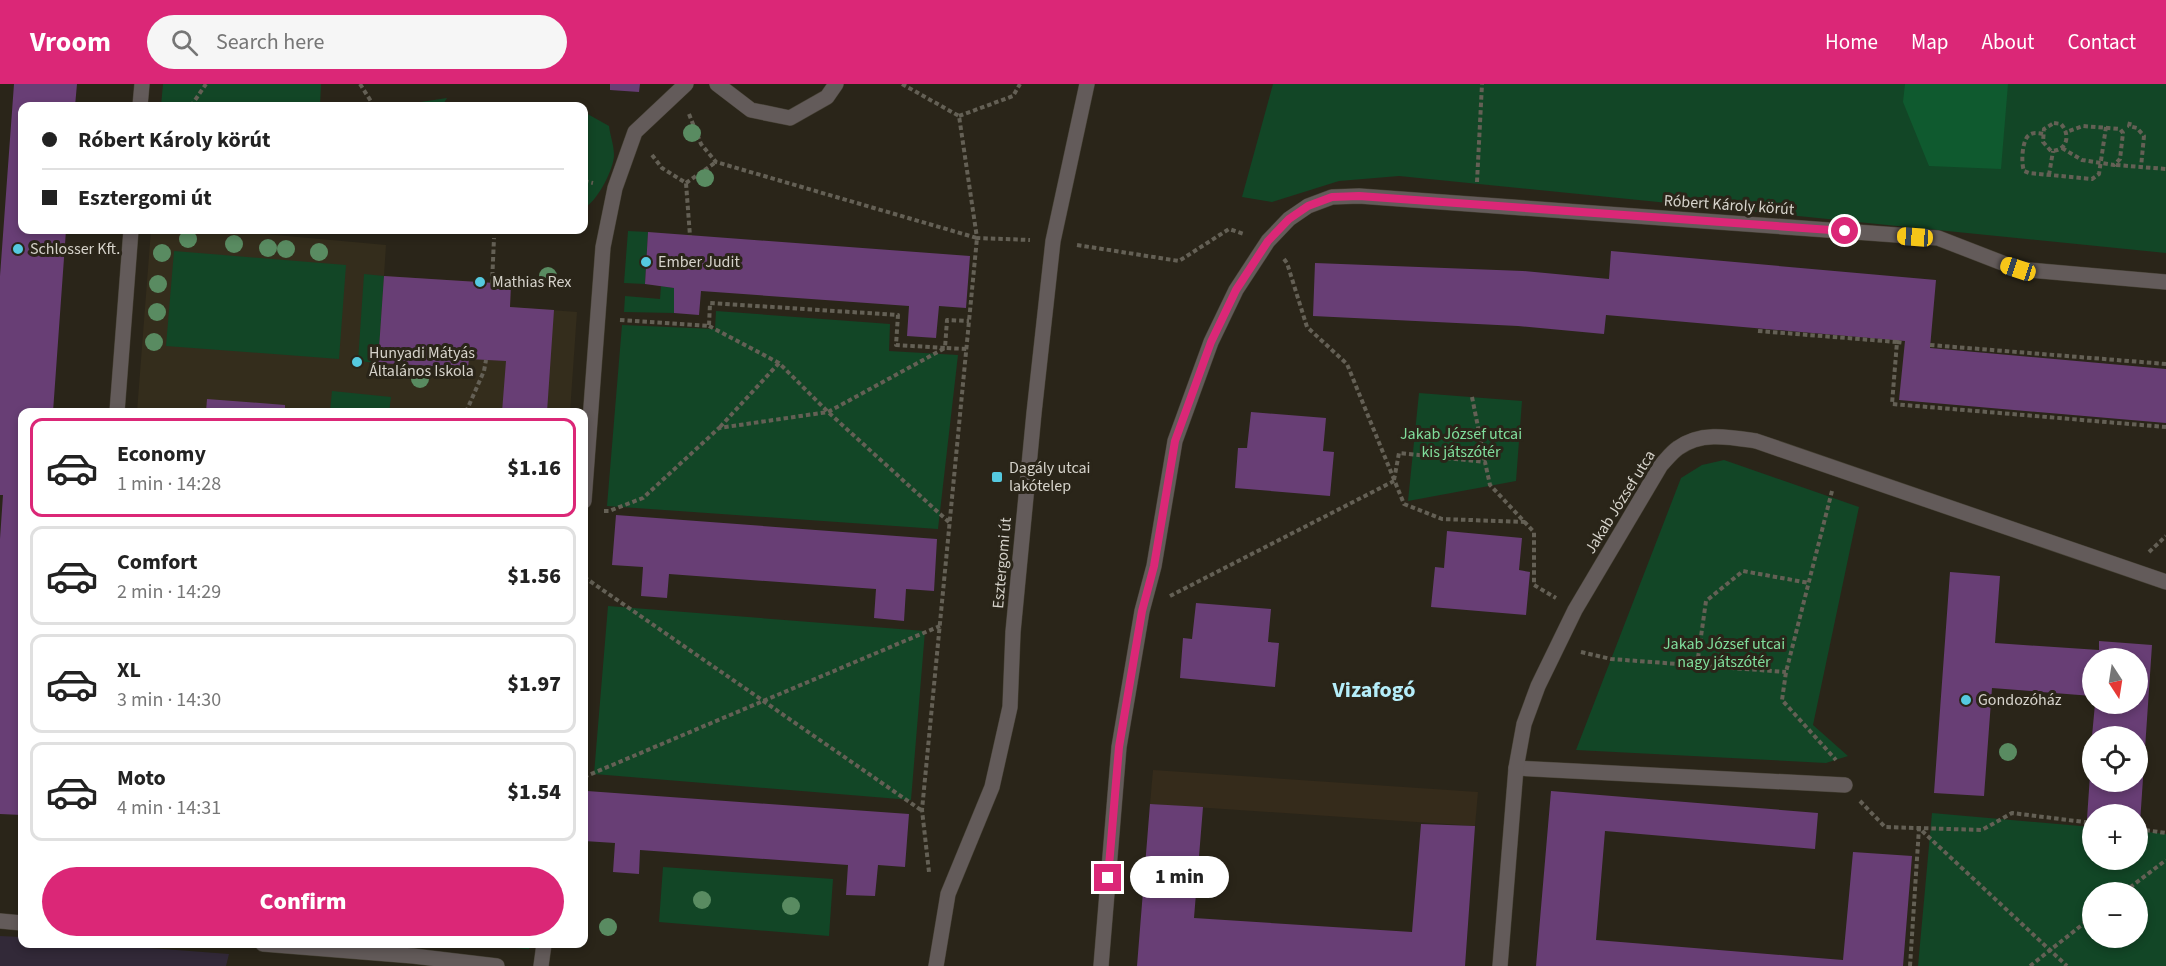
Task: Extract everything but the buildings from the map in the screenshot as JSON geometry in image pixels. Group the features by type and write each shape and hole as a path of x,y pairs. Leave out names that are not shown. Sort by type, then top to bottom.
{"street":[{"path":"140,102 142,84"},
{"path":"588,449 603,247 615,188 634,132 686,84"},
{"path":"717,84 751,110 790,118 827,97 836,84"},
{"name":"Esztergomi út","path":"936,966 948,894 992,787 1010,707 1013,632 1030,447 1053,241 1087,84"},
{"name":"Róbert Károly körút","path":"1268,241 1289,219 1308,206 1332,197 1359,196 1938,238 2018,269 2166,282"},
{"path":"117,408 131,234"},
{"path":"1101,966 1119,747 1142,611 1154,566 1175,441 1211,342 1236,290 1268,241"},
{"name":"Jakab József utca","path":"1500,966 1516,768 1524,724 1538,686 1575,610 1661,465 1678,448 1720,435 1756,441 2166,582"},
{"path":"1516,768 1845,785"},
{"path":"0,921 18,923"},
{"path":"317,948 497,966"},
{"path":"541,966 543,948"}],"path":[{"path":"194,102 206,84"},
{"path":"360,84 371,102"},
{"path":"902,84 959,117"},
{"path":"959,117 1013,96 1020,84"},
{"path":"1475,204 1482,84"},
{"path":"680,118 688,111 701,144 716,162 977,238 1053,241 1179,261 1229,230 1268,241 1287,263 1307,327 1347,364 1404,504 1442,519 1525,522"},
{"path":"929,873 922,810 977,238 959,117"},
{"path":"2130,122 2129,126 2138,125 2144,136 2141,167"},
{"path":"2054,123 2061,124 2066,132 2066,142 2058,152 2046,147 2043,142 2044,129 2054,123"},
{"path":"2066,132 2082,126 2120,129 2123,133 2120,159 2114,165"},
{"path":"2043,134 2028,136 2025,141 2022,166 2024,171 2049,176 2092,179 2099,174 2106,127"},
{"path":"647,148 662,168 686,183"},
{"path":"2062,148 2082,160 2166,169"},
{"path":"2049,176 2053,151"},
{"path":"686,183 716,162"},
{"path":"686,183 690,236"},
{"path":"492,284 494,237"},
{"path":"709,326 710,303 898,315 896,345 967,349"},
{"path":"598,319 709,326 779,363 828,412 950,523"},
{"path":"945,348 947,320 969,321"},
{"path":"1758,331 1904,343"},
{"path":"1897,342 1892,404 2166,427"},
{"path":"1930,345 2166,364"},
{"path":"720,428 828,412 945,348"},
{"path":"468,408 484,371 486,360"},
{"path":"600,510 609,511 643,498 720,428 779,363"},
{"path":"1472,397 1490,485 1534,532 1534,585 1575,610"},
{"path":"1394,481 1399,453 1485,462"},
{"path":"1838,470 1786,672 1782,700 1836,760 1845,785 1885,827 1982,830 2012,813 2082,822"},
{"path":"1142,611 1394,481"},
{"path":"1697,665 1706,601 1743,571 1809,583"},
{"path":"588,580 922,810"},
{"path":"588,775 940,626"},
{"path":"1557,647 1611,659 1786,672"},
{"path":"1918,828 2067,966"},
{"path":"1910,966 1918,828"},
{"path":"2148,830 2166,832"},
{"path":"2137,882 2166,860"},
{"path":"2030,966 2082,925"}],"shaded area":[{"name":"Hunyadi Mátyás Általános Iskola","path":"151,234 266,234 386,245 384,276 511,284 510,307 577,312 570,408 137,408"},
{"path":"1153,770 1478,792 1475,826 1150,804"},
{"path":"0,936 18,937 18,948 150,948 229,954 226,966 0,966"}],"green space":[{"path":"163,84 321,84 320,102 161,102"},
{"path":"1273,84 2166,84 2166,253 1399,176 1339,181 1272,202 1242,197"},
{"path":"1905,84 2008,84 2001,169 1929,166 1903,102"},
{"path":"447,98 444,102 421,102"},
{"path":"588,114 609,126 614,155 604,184 589,205"},
{"path":"628,231 648,232 645,284 624,283"},
{"path":"174,251 346,265 339,359 166,346"},
{"path":"364,274 384,276 378,363 358,361"},
{"path":"661,286 674,288 674,313 624,312 625,296 660,299"},
{"path":"716,311 890,324 889,351 958,355 938,529 607,506 622,325 715,329"},
{"path":"332,391 391,397 390,408 330,408"},
{"name":"Jakab József utcai kis játszótér","path":"1419,393 1522,401 1516,481 1408,501"},
{"name":"Jakab József utcai nagy játszótér","path":"1724,460 1859,507 1813,725 1848,756 1826,763 1576,750 1681,478 1702,465"},
{"path":"608,606 925,631 911,800 594,774"},
{"path":"1932,813 2082,826 2082,870 2148,870 2148,832 2166,834 2166,966 1918,966"},
{"path":"663,867 833,879 829,936 659,922"}],"place":[{"name":"Schlosser Kft.","path":"18,249"},
{"name":"Ember Judit","path":"646,262"},
{"name":"Mathias Rex","path":"480,282"},
{"name":"Hunyadi Mátyás Általános Iskola","path":"357,362"},
{"name":"Dagály utcai lakótelep","path":"997,477"},
{"name":"Gondozóház","path":"1966,700"}],"district":[{"name":"Vizafogó","path":"1374,690"}],"route":[{"path":"1108,878 1119,747 1142,611 1154,566 1175,441 1211,342 1236,290 1268,241 1289,219 1308,206 1332,197 1359,196 1845,231"}]}
